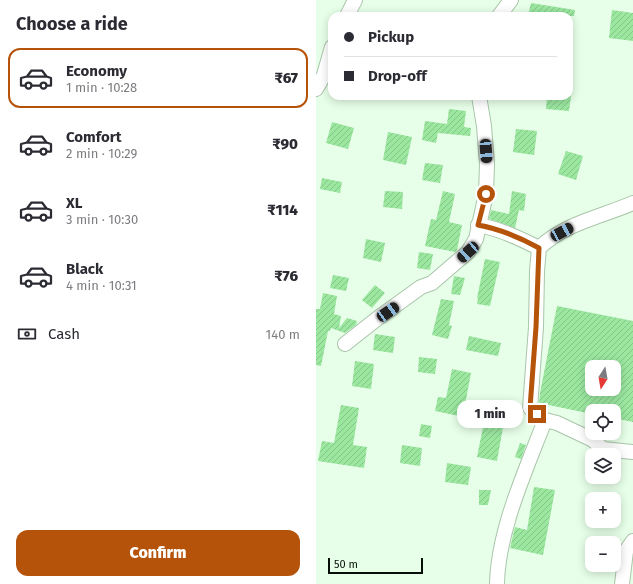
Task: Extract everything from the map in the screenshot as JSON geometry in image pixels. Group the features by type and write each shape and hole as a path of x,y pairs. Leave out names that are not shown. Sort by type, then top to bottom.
{"street":[{"path":"349,12 355,0"},
{"path":"502,12 511,0"},
{"path":"316,89 324,75 328,61"},
{"path":"345,344 421,287 432,283 468,252 476,239 486,194 487,164 481,100"},
{"path":"633,203 578,223 546,241 539,248 536,327 530,408 545,420 556,423 593,440 603,449 633,452"},
{"path":"478,225 493,228 516,236 539,248"},
{"path":"497,584 497,568 507,524 545,420"},
{"path":"622,584 626,551 633,541"}],"building":[{"path":"531,3 575,10 574,16 573,12 529,12"},
{"path":"612,10 633,13 633,41 609,38"},
{"path":"547,100 570,100 569,111 546,109"},
{"path":"449,109 466,111 464,127 471,128 470,136 438,133 436,143 422,140 425,121 447,124"},
{"path":"332,122 354,128 348,149 326,143"},
{"path":"516,129 537,131 534,155 513,152"},
{"path":"388,132 412,137 406,165 383,160"},
{"path":"566,151 583,156 576,180 558,174"},
{"path":"425,163 443,165 440,183 422,180"},
{"path":"322,178 342,182 340,193 320,189"},
{"path":"385,191 403,192 402,209 383,207"},
{"path":"443,191 455,194 449,222 462,225 457,250 455,252 425,246 431,219 436,220"},
{"path":"512,191 526,194 524,211 519,210 515,228 489,219 491,210 509,214"},
{"path":"366,239 385,243 381,262 363,258"},
{"path":"419,252 433,254 430,270 417,268"},
{"path":"485,259 500,262 490,306 477,304"},
{"path":"333,275 349,278 346,291 330,288"},
{"path":"454,276 465,278 460,295 451,294"},
{"path":"375,285 385,293 372,308 362,300"},
{"path":"323,293 337,296 334,314 341,316 339,328 347,318 357,321 356,325 345,333 331,328 330,331 328,331 321,366 316,365 316,309 320,309"},
{"path":"441,299 454,301 449,325 452,326 448,339 432,335"},
{"path":"557,306 633,321 633,422 621,419 621,404 585,404 585,413 539,403"},
{"path":"375,334 395,337 393,353 373,350"},
{"path":"469,336 501,343 498,356 466,350"},
{"path":"419,357 437,359 435,374 418,372"},
{"path":"355,361 374,364 371,389 352,386"},
{"path":"452,369 471,373 465,405 478,408 477,411 505,416 497,461 477,457 484,422 435,411 438,397 446,398"},
{"path":"341,405 359,408 353,445 367,447 364,468 318,461 322,441 334,443"},
{"path":"421,424 432,426 430,438 419,436"},
{"path":"520,443 526,445 521,459 515,457"},
{"path":"402,445 422,448 420,466 400,463"},
{"path":"447,463 471,467 468,485 445,482"},
{"path":"534,487 555,490 543,555 510,548 515,527 527,530"},
{"path":"479,490 491,490 488,505 479,505"}],"route":[{"path":"486,194 478,225 493,228 516,236 539,248 536,327 530,408 537,414"}]}
